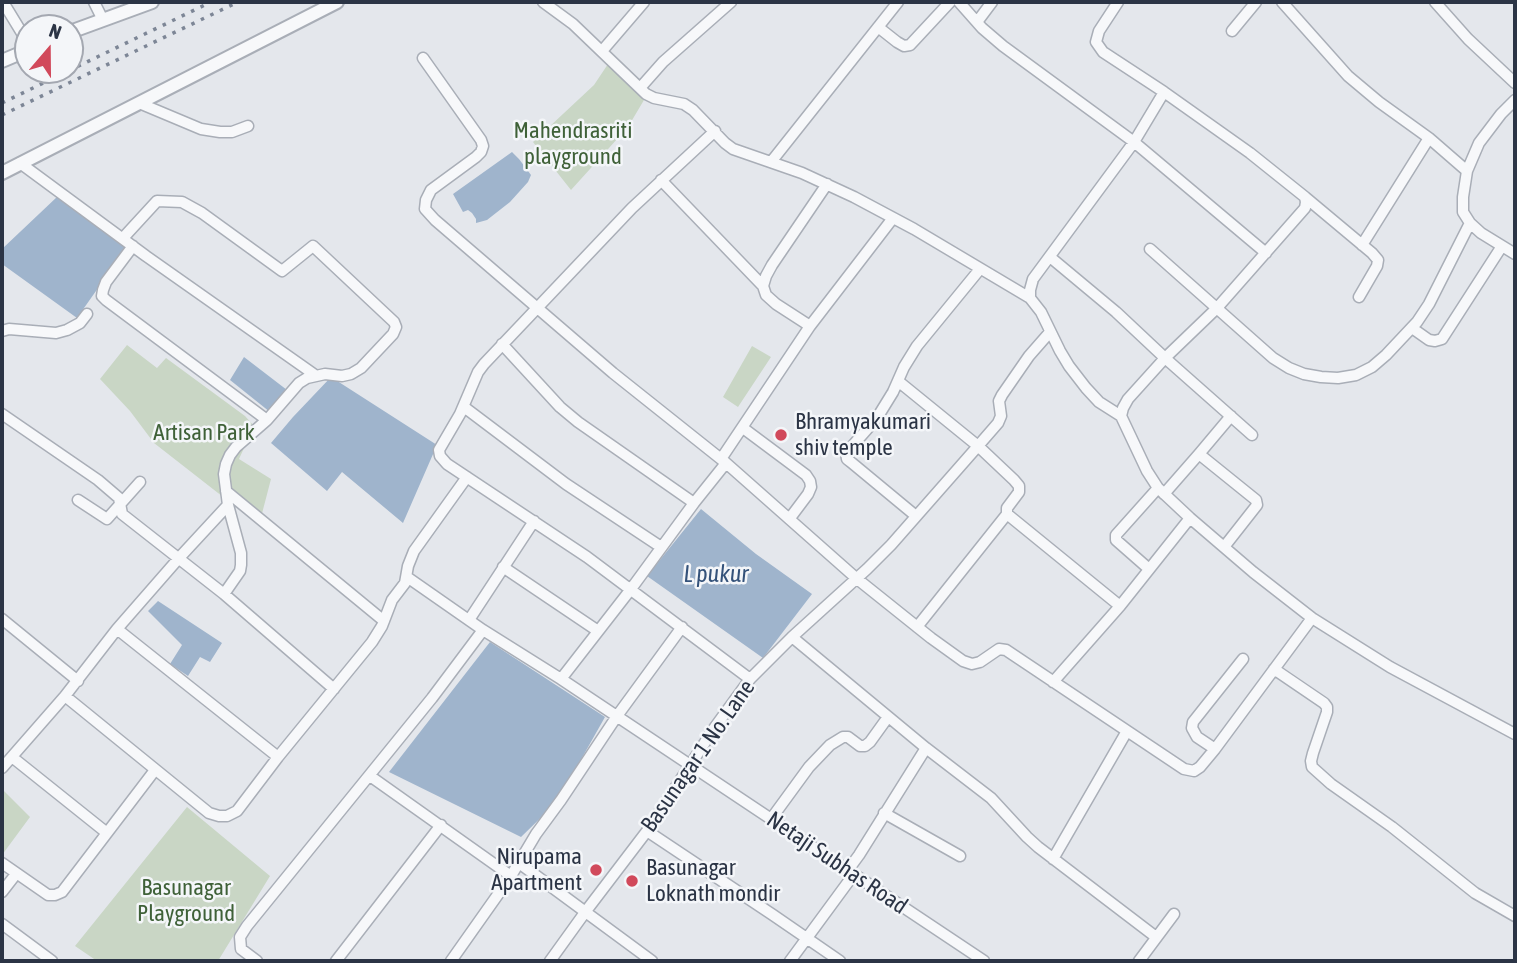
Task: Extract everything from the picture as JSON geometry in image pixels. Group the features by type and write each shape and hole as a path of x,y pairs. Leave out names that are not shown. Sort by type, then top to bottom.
{"street":[{"path":"4,2 14,19"},
{"path":"94,2 103,20"},
{"path":"84,27 152,2"},
{"path":"2,173 337,2"},
{"path":"543,2 573,24 646,94 684,104 733,149 827,184 854,197 1030,298 1048,324 1060,351 1086,388 1099,402 1121,416 1147,471 1161,491 1190,519 1312,618 1390,667 1515,734"},
{"path":"602,51 644,2"},
{"path":"640,88 663,62 731,2"},
{"path":"771,162 898,2"},
{"path":"878,27 904,46 910,45 950,2"},
{"path":"959,2 991,36 1134,142 1266,253"},
{"path":"977,22 992,2"},
{"path":"1118,2 1099,30 1096,42 1103,52 1250,153 1362,245 1377,260 1377,266 1359,297"},
{"path":"1232,32 1256,2"},
{"path":"1282,2 1348,76 1378,102 1429,138 1467,172"},
{"path":"1435,2 1477,48 1515,83"},
{"path":"424,58 483,146 476,158 431,190 425,209 612,373 724,461 856,578 963,661 972,664 980,662 999,649 1006,650 1188,771 1194,771 1215,749 1312,618"},
{"path":"1030,298 1033,279 1134,142 1164,92"},
{"path":"1515,100 1479,143 1467,172 1463,197 1463,212 1469,223 1515,254"},
{"path":"139,103 201,129 232,132 248,126"},
{"path":"715,131 632,208 502,344 478,372 464,407 439,450 440,456 447,464 631,589 750,679"},
{"path":"1362,245 1429,138"},
{"path":"20,163 315,375"},
{"path":"661,180 763,286 766,295 810,326"},
{"path":"763,286 772,265 827,184"},
{"path":"1121,416 1128,399 1165,358 1217,308 1305,208 1305,197"},
{"path":"122,238 157,201 182,202 202,213 282,271 313,246 389,316 396,327 393,334 361,368 351,374 315,375 299,383 267,420 230,455 224,474 228,505 241,553 241,565 240,571 224,594"},
{"path":"561,679 694,503 810,326 893,218"},
{"path":"1150,249 1273,358 1289,368 1321,377 1338,378 1372,367 1412,328 1429,304 1469,223"},
{"path":"133,246 106,282 103,290 106,300 267,420"},
{"path":"1412,328 1429,340 1442,339 1502,246"},
{"path":"1050,257 1116,312 1252,435"},
{"path":"916,516 847,459 846,453 877,418 917,346 979,269"},
{"path":"2,331 9,329 55,334 80,323 87,314"},
{"name":"Basunagar 1 No. Lane","path":"550,961 647,831 750,679 867,569 998,423 1001,416 999,401 1002,395 1050,331"},
{"path":"502,344 560,407 578,422 694,503"},
{"path":"898,381 978,446 1019,486 1007,513 917,627"},
{"path":"464,407 574,489 661,547"},
{"path":"2,414 99,480 119,498 122,514 224,594 334,689"},
{"path":"1149,569 1116,540 1116,536 1199,454 1231,416"},
{"path":"743,428 806,475 810,481 808,494 790,518"},
{"path":"1199,454 1256,500 1257,505 1224,547"},
{"path":"65,696 209,813 227,816 237,811 372,642 392,600 407,577 414,551 467,477"},
{"path":"78,500 107,519 140,482"},
{"path":"226,491 384,621"},
{"path":"2,768 78,681 117,629 178,558 228,505"},
{"path":"1007,513 1120,606"},
{"path":"1053,682 1120,606 1190,519"},
{"path":"469,620 534,521"},
{"path":"503,568 598,631"},
{"name":"Netaji Subhas Road","path":"407,577 984,961"},
{"path":"2,619 78,681"},
{"path":"451,961 617,716 682,627"},
{"path":"117,629 278,757"},
{"path":"257,961 241,949 240,937 247,926 370,776 483,630"},
{"path":"792,637 991,798 1027,838 1156,937"},
{"path":"1215,749 1197,737 1192,728 1193,723 1244,659"},
{"path":"1275,669 1327,707 1313,753 1312,767 1475,893 1515,916"},
{"path":"771,819 809,767 830,745 848,737 860,746 865,746 888,717"},
{"path":"1053,859 1127,731"},
{"path":"790,961 851,872 884,813 926,748"},
{"path":"12,757 107,833"},
{"path":"2,863 39,891 48,895 62,892 155,770"},
{"path":"370,776 511,876"},
{"path":"884,813 960,856"},
{"path":"336,961 441,825"},
{"path":"647,831 840,961"},
{"path":"519,863 652,961"},
{"path":"2,892 16,874"},
{"path":"1139,961 1174,914"},
{"path":"2,924 52,961"}],"green space":[{"name":"Mahendrasriti playground","path":"608,64 644,100 628,127 571,190 533,142 594,85"},
{"name":"Artisan Park","path":"127,345 157,368 166,358 245,416 254,426 239,459 271,479 259,525 154,443 130,411 100,379"},
{"path":"752,346 771,357 738,407 723,397"},
{"path":"2,789 30,817 2,855"},
{"name":"Basunagar Playground","path":"187,807 270,876 218,961 97,961 75,946"}],"water":[{"path":"512,152 531,175 528,182 510,202 487,220 476,223 472,213 468,210 463,212 453,194"},
{"path":"58,196 129,244 77,318 2,264 2,249"},
{"path":"244,357 287,390 270,412 230,380"},
{"path":"331,377 437,445 403,523 342,472 327,491 271,443"},
{"name":"L pukur","path":"701,509 756,554 812,594 763,658 647,576"},
{"path":"158,601 222,643 210,662 200,657 188,676 170,664 182,645 148,611"},
{"path":"490,642 605,717 557,802 521,837 389,772"}],"railway":[{"path":"2,103 211,2"},
{"path":"2,115 238,2"}],"place":[{"name":"Bhramyakumari shiv temple","path":"781,435"},
{"name":"Nirupama Apartment","path":"596,870"},
{"name":"Basunagar Loknath mondir","path":"632,881"}]}
